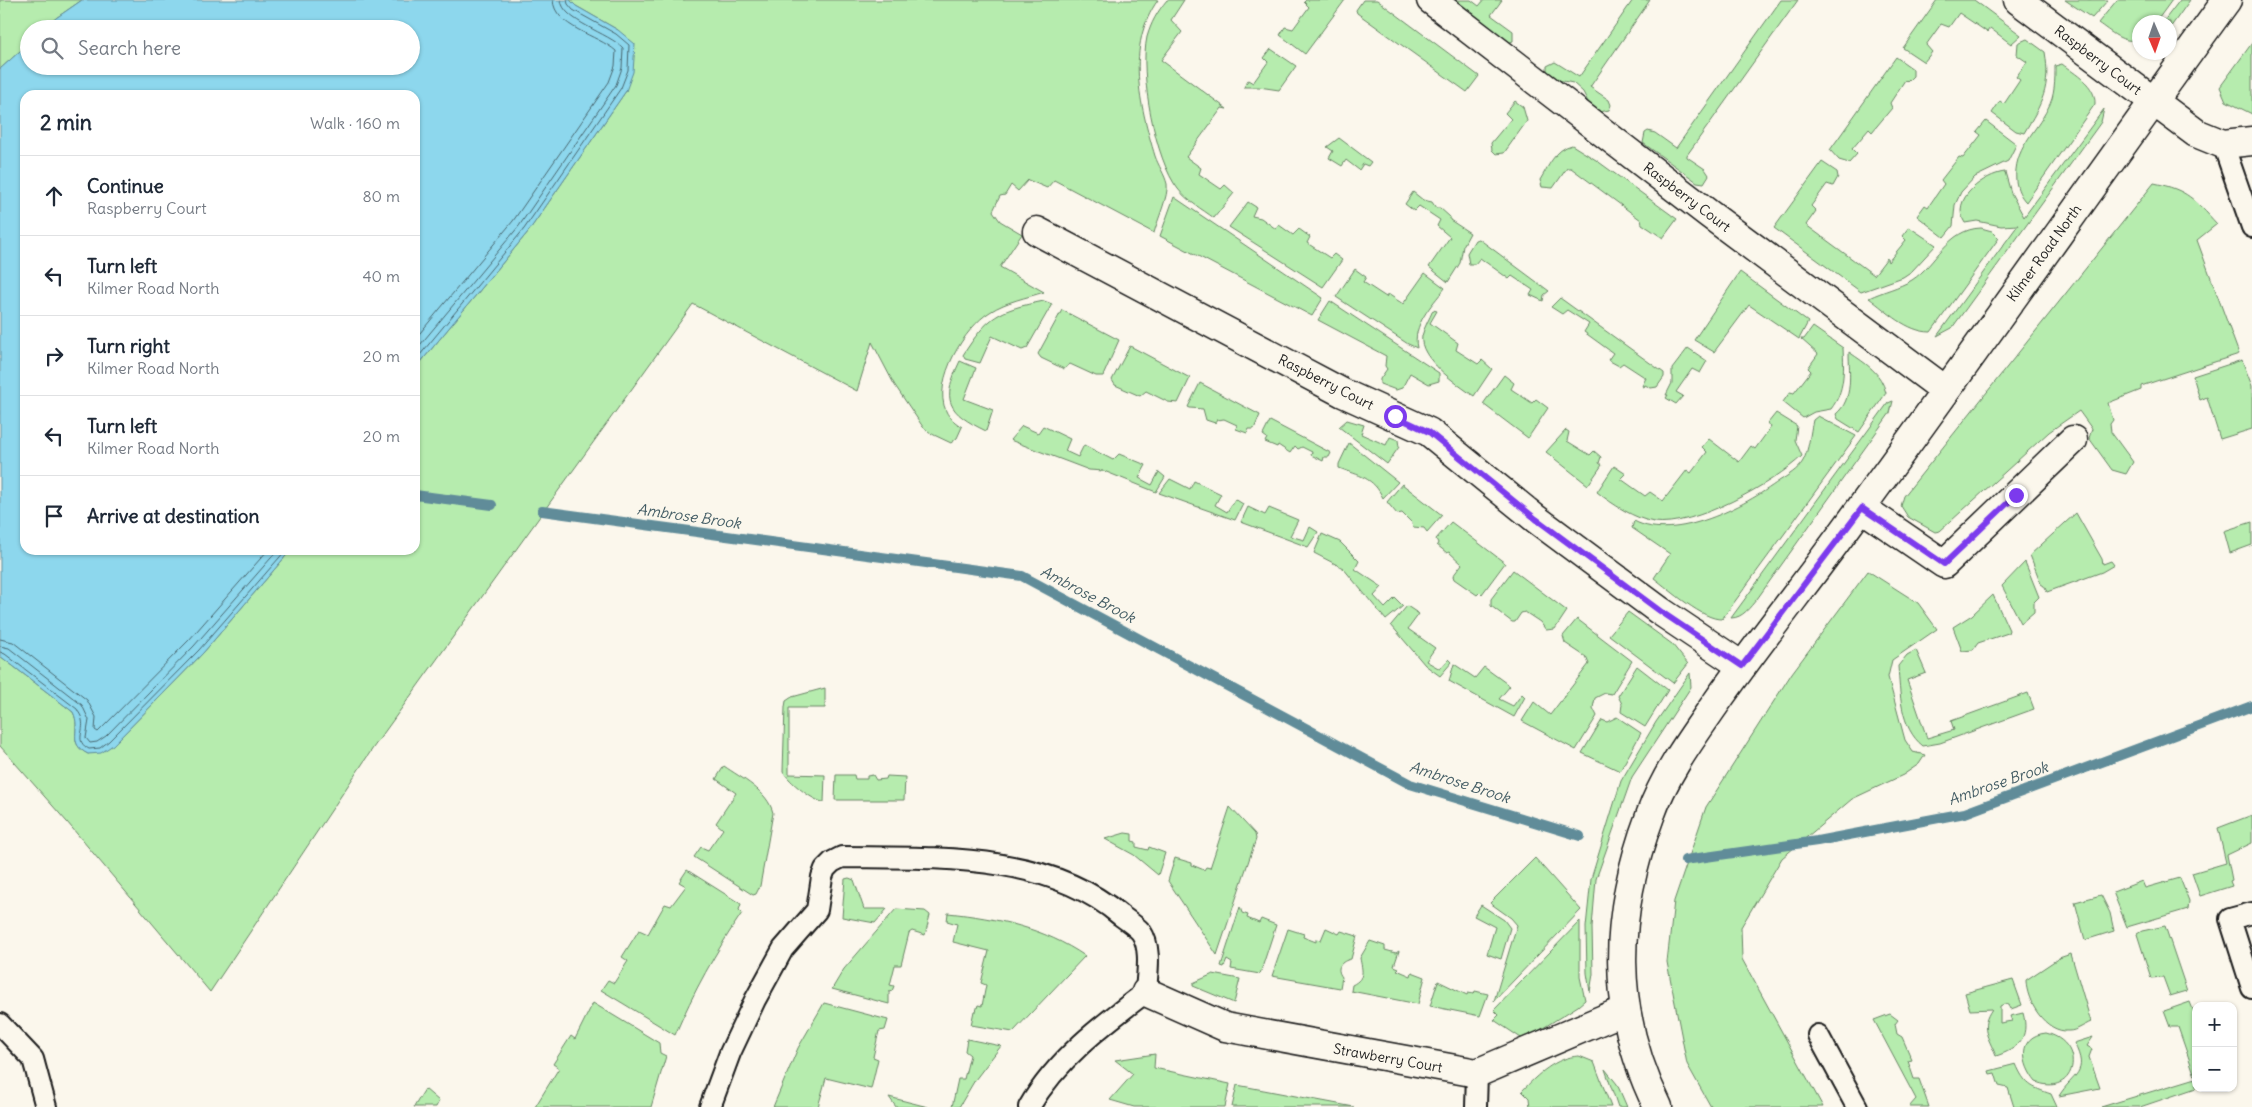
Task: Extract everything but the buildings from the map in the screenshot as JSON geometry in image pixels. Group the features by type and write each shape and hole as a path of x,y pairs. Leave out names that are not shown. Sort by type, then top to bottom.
{"street":[{"name":"Raspberry Court","path":"1431,0 1709,214 1946,390"},
{"name":"Raspberry Court","path":"2018,0 2196,133 2223,144"},
{"name":"Kilmer Road North","path":"1658,1107 1631,1040 1625,1010 1622,973 1623,935 1630,884 1650,815 1675,762 1742,666 1862,508 2227,0"},
{"path":"2223,144 2252,141"},
{"name":"Raspberry Court","path":"1038,231 1344,393 1429,432 1536,519 1660,611 1742,666"},
{"path":"1862,508 1944,564 2073,440"},
{"name":"Strawberry Court","path":"1146,992 1225,1027 1476,1073"},
{"path":"1476,1073 1625,1010"}],"lane":[{"path":"2223,144 2252,227"},
{"path":"710,1107 730,1053 755,1000 784,949 817,910 825,869 832,862 842,857 949,858 1009,866 1064,882 1105,902 1141,932 1148,953 1146,992 1092,1033 1061,1066 1029,1107"},
{"path":"2252,913 2230,920 2252,988"},
{"path":"0,1024 33,1059 46,1107"},
{"path":"1818,1035 1857,1107"},
{"path":"1476,1073 1476,1107"}],"green space":[{"path":"0,0 82,0 54,20 20,20 20,51 0,69"},
{"path":"570,0 1158,0 1148,18 1142,37 1138,76 1144,117 1155,156 1167,184 1165,201 1154,233 1054,180 1047,188 1028,180 1018,191 1011,185 1005,195 1000,196 993,211 1000,221 1022,234 1000,267 1044,292 996,308 980,319 961,342 947,370 943,385 943,399 946,411 962,427 957,438 951,443 932,434 923,427 894,384 872,342 857,391 693,304 373,748 210,992 67,822 0,746 0,656 73,712 76,724 76,740 81,750 88,754 113,745 203,653 287,555 420,555 420,363 528,232 626,91 618,30 576,6"},
{"path":"1167,0 1184,0 1171,20 1182,32 1161,60 1227,109 1222,108 1186,157 1201,168 1199,174 1221,189 1225,185 1234,193 1214,218 1195,205 1178,189 1162,158 1151,116 1145,72 1147,37 1150,27"},
{"path":"1306,0 1345,0 1305,54 1280,35 1285,27 1293,29 1309,7 1304,2"},
{"path":"1363,0 1377,0 1479,76 1467,92 1357,13 1356,10"},
{"path":"1449,0 1471,0 1479,6 1484,0 1502,0 1491,15 1513,31 1513,41 1508,43"},
{"path":"1633,0 1650,0 1590,87 1609,100 1611,105 1609,110 1600,112 1588,102 1583,92 1573,83 1553,79 1547,71 1547,66 1555,62 1579,77"},
{"path":"1781,0 1798,0 1687,155 1687,157 1705,169 1709,175 1704,183 1697,182 1643,143 1645,133 1648,131 1655,133 1676,148"},
{"path":"1937,0 1974,0 2021,35 2011,44 1990,28 1987,32 1959,13 1949,27 1941,24 1926,45 1932,52 1924,62 1903,48"},
{"path":"2065,0 2108,0 2092,18"},
{"path":"2117,0 2172,0 2161,15 2132,15 2132,40 2117,36 2098,23"},
{"path":"2180,0 2190,0 2177,18 2177,15 2168,15"},
{"path":"2027,39 2045,52 2047,76 2044,95 2024,133 2016,131 1992,113 2000,101 2004,104 2020,80 2016,77 2027,62 2017,55 2018,43"},
{"path":"2252,43 2252,114 2226,101 2220,87"},
{"path":"1271,49 1296,66 1279,90 1244,87 1248,80 1253,83 1268,62 1264,58"},
{"path":"1896,57 1913,69 1913,76 1907,82 1905,80 1890,103 1892,108 1872,132 1869,129 1852,149 1857,154 1849,163 1839,160 1830,150"},
{"path":"2062,64 2084,81 2092,91 2095,104 2026,202 2022,198 2016,181 2018,160 2021,151 2043,117 2052,98 2055,66"},
{"path":"1515,101 1523,107 1527,121 1504,153 1496,154 1492,150 1491,143 1511,119 1505,113"},
{"path":"2104,109 2101,122 1952,328 1937,336 2018,225 2001,226 1977,221 1965,223 1961,214 1965,197 1988,177 2005,172 2011,193 2024,217"},
{"path":"1986,121 2016,145 2008,161 1975,177 1961,192 1955,205 1953,226 1944,237 1917,216 1925,205 1928,207 1944,184 1941,180 1959,157 1963,158 1981,135 1977,132"},
{"path":"1339,138 1371,162 1368,166 1363,164 1359,170 1346,160 1342,166 1329,158 1333,151 1327,147"},
{"path":"1572,145 1596,160 1677,219 1663,238 1642,224 1641,220 1571,168 1567,168 1553,188 1542,187 1540,180 1553,159 1561,150"},
{"path":"1822,162 1837,172 1838,177 1833,186 1827,184 1811,206 1816,211 1806,225 1874,275 1887,258 1888,262 1906,240 1902,236 1909,227 1936,245 1912,271 1903,277 1861,292 1774,228"},
{"path":"2154,183 2183,192 2217,224 2197,240 2239,354 2141,386 2141,390 2108,403 2113,420 2110,424 2111,432 2133,462 2126,474 2112,470 2089,438 2092,429 2079,411 2049,432 1940,531 1935,532 1908,517 1901,506 1904,496"},
{"path":"1413,192 1423,200 1432,202 1436,208 1440,208 1450,217 1450,220 1470,233 1463,246 1460,263 1448,282 1429,267 1450,237 1437,226 1440,220 1419,206 1414,211 1405,204"},
{"path":"1174,197 1323,298 1312,316 1160,236"},
{"path":"1248,202 1256,207 1252,216 1261,218 1276,229 1279,225 1293,235 1299,229 1310,237 1307,243 1330,258 1334,254 1342,260 1323,287 1229,227"},
{"path":"1981,228 1992,231 1999,238 1931,332 1914,329 1906,325 1869,298 1912,280 1959,234"},
{"path":"1479,239 1549,291 1544,295 1543,301 1530,295 1533,290 1512,276 1509,279 1480,258 1475,264 1469,264 1467,253 1475,240"},
{"path":"1355,269 1366,277 1363,282 1386,297 1388,294 1403,304 1425,273 1445,288 1420,324 1417,331 1417,348 1336,297"},
{"path":"1740,272 1808,322 1799,339 1749,305 1714,352 1694,340"},
{"path":"1560,298 1664,373 1664,377 1657,387 1642,386 1646,378 1623,363 1619,366 1608,360 1613,353 1584,332 1589,324 1567,310 1562,314 1551,307"},
{"path":"1044,301 1052,304 1027,348 1022,350 992,336 980,363 965,359 963,355 987,323 1015,308"},
{"path":"1330,301 1439,373 1439,381 1429,384 1410,373 1402,388 1396,390 1380,384 1380,379 1387,369 1385,366 1386,356 1318,320"},
{"path":"1062,310 1119,340 1103,376 1096,376 1070,364 1064,369 1041,358 1038,354"},
{"path":"1433,310 1437,311 1430,323 1458,343 1456,350 1478,364 1482,360 1492,369 1474,396 1440,370 1426,353 1422,344 1422,336"},
{"path":"1813,327 1843,348 1843,380 1839,395 1831,409 1814,412 1803,418 1783,402 1790,392 1794,393 1811,371 1808,368 1818,354 1801,339 1804,339"},
{"path":"1130,346 1190,378 1178,403 1168,402 1146,391 1140,396 1115,385 1112,380"},
{"path":"1688,348 1707,361 1700,373 1692,369 1676,392 1683,396 1676,404 1666,398 1668,395 1666,395 1672,383 1672,369"},
{"path":"1849,352 1877,374 1886,393 1859,432 1838,419 1836,414 1846,401 1848,393 1850,377"},
{"path":"2242,360 2252,386 2252,429 2220,439 2207,397 2200,400 2193,376"},
{"path":"960,361 976,368 964,399 993,410 986,431 963,418 951,404 951,386"},
{"path":"1504,375 1514,383 1511,389 1532,403 1536,399 1548,408 1528,438 1483,404"},
{"path":"1200,383 1260,415 1254,429 1249,429 1247,433 1236,429 1237,425 1224,419 1217,420 1215,423 1206,420 1203,409 1188,407"},
{"path":"1893,401 1890,413 1757,599 1743,614 1731,618 1888,403"},
{"path":"1776,413 1797,426 1795,440 1802,456 1773,479 1711,511 1670,522 1654,522 1639,518 1597,492 1614,466 1626,474 1621,479 1645,496 1650,492 1663,501 1687,470 1691,473 1707,452 1702,447 1709,439 1739,462 1751,446 1755,449 1771,427 1768,423"},
{"path":"1818,416 1856,436 1722,619 1714,618 1696,610 1654,578 1670,554 1632,528 1634,521 1651,527 1669,528 1689,525 1709,519 1748,501 1789,475 1801,464 1807,452 1813,420"},
{"path":"1347,420 1364,425 1361,434 1386,445 1390,437 1398,440 1399,447 1387,464 1339,427"},
{"path":"1270,421 1331,453 1329,457 1324,457 1323,461 1311,455 1312,452 1302,447 1298,449 1295,446 1290,453 1278,445 1277,447 1265,442 1267,438 1263,435"},
{"path":"1022,426 1038,433 1043,426 1070,439 1065,451 1078,457 1084,445 1113,460 1119,454 1146,465 1139,478 1152,485 1159,472 1165,477 1156,492 1104,471 1089,470 1010,440"},
{"path":"1566,430 1569,432 1567,441 1590,455 1594,451 1601,457 1599,463 1602,465 1588,485 1546,452"},
{"path":"1349,443 1398,482 1383,498 1370,481 1360,475 1339,468"},
{"path":"1170,479 1190,489 1194,481 1221,494 1215,505 1227,512 1235,499 1243,504 1235,520 1159,493"},
{"path":"1402,484 1442,515 1427,532 1424,528 1413,527 1412,523 1402,513 1397,514 1387,502"},
{"path":"1248,507 1265,515 1269,508 1298,520 1290,536 1304,540 1310,527 1318,532 1308,547 1241,522"},
{"path":"2076,513 2103,564 2111,561 2114,565 2102,572 2047,592 2041,584 2030,555"},
{"path":"1451,522 1505,563 1482,594 1480,592 1477,595 1454,579 1453,576 1462,564 1449,552 1447,553 1437,545 1436,539"},
{"path":"2252,522 2252,545 2230,553 2224,531"},
{"path":"1322,534 1340,542 1359,561 1355,569 1382,587 1374,596 1385,608 1395,598 1403,606 1386,620 1343,568 1314,553"},
{"path":"2025,562 2039,597 2034,602 2034,612 2021,623 2002,586"},
{"path":"1513,570 1567,611 1555,629 1546,630 1540,622 1525,612 1521,613 1515,622 1512,622 1491,606 1491,599"},
{"path":"1868,571 1918,603 1937,629 1892,660 1888,677 1905,740 1913,752 1925,755 1919,764 1903,775 1852,799 1782,858 1741,927 1742,959 1823,1107 1711,1107 1687,1064 1667,962 1674,901 1706,807 1792,673"},
{"path":"1993,595 2009,630 2008,633 1978,643 1973,650 1962,651 1953,627 1972,615"},
{"path":"1407,606 1419,614 1408,629 1435,648 1426,661 1440,669 1449,659 1452,662 1440,676 1425,665 1391,625"},
{"path":"1628,612 1672,644 1688,664 1673,683 1609,635"},
{"path":"1577,619 1632,661 1612,694 1605,693 1595,698 1593,708 1597,716 1576,750 1522,721 1534,702 1550,715 1589,664 1586,657 1565,643 1563,636"},
{"path":"1916,650 1926,673 1907,680 1927,738 1954,730 1951,721 2028,693 2034,709 1940,743 1923,746 1915,739 1906,720 1901,698 1898,666 1907,655"},
{"path":"1454,664 1475,678 1484,667 1510,686 1499,699 1513,706 1522,694 1525,697 1514,717 1449,681"},
{"path":"1637,666 1668,690 1645,727 1621,712 1622,704 1618,696"},
{"path":"1690,673 1691,687 1632,777 1596,879 1592,927 1593,974 1590,992 1587,973 1586,927 1591,879 1621,781 1656,722"},
{"path":"825,688 825,708 789,708 789,774 825,775 824,802 814,799 802,790 783,771 786,701 792,697"},
{"path":"1617,717 1641,733 1620,771 1582,753 1602,720 1607,722"},
{"path":"724,766 746,780 760,792 766,798 773,813 760,886 756,894 753,895 694,857 701,847 708,850 723,829 716,823 736,793 716,779"},
{"path":"836,775 854,775 855,779 867,779 867,776 873,775 876,780 886,779 887,776 905,777 904,800 835,800"},
{"path":"1230,807 1255,834 1256,839 1217,955 1168,881 1175,858 1192,863 1192,865 1204,870 1206,867 1210,868"},
{"path":"2252,815 2252,843 2227,855 2232,886 2200,896 2192,873 2226,863 2218,828"},
{"path":"1125,833 1132,834 1132,841 1136,842 1136,847 1148,850 1149,847 1165,853 1158,875 1134,855 1105,839"},
{"path":"1535,858 1581,910 1494,1001 1517,925 1511,918 1490,903"},
{"path":"687,870 741,904 739,910 742,913 706,972 675,1035 601,990 608,980 614,983 628,961 622,957 639,930 648,934 665,904 671,906 686,886 679,882"},
{"path":"2180,878 2189,901 2188,909 2127,927 2113,892 2142,881 2145,888"},
{"path":"845,879 854,880 864,909 887,909 875,923 842,917"},
{"path":"2101,895 2110,913 2114,931 2085,940 2075,902"},
{"path":"1481,905 1504,920 1510,928 1501,959 1487,954 1495,927 1474,916"},
{"path":"1240,907 1242,913 1248,915 1247,918 1259,923 1261,919 1276,925 1260,974 1231,969 1232,963 1227,960 1224,967 1221,966"},
{"path":"896,909 925,911 930,915 925,935 912,931 909,933 901,965 895,965 890,985 894,986 892,991 889,992 889,1004 832,989 844,969"},
{"path":"948,913 1002,921 1037,931 1085,956 1013,1032 971,1025 974,1011 976,1011 978,1005 982,1006 986,985 981,983 989,951 953,942 957,924 947,921"},
{"path":"1580,921 1580,977 1585,1000 1524,1040 1494,1020 1499,1015 1494,1010"},
{"path":"2165,926 2187,991 2170,996 2163,977 2151,978 2137,934 2142,931"},
{"path":"1326,928 1339,934 1341,931 1357,936 1351,959 1344,961 1339,968 1342,977 1340,988 1272,976 1288,929 1304,934 1303,937 1316,942 1316,939 1321,940"},
{"path":"1370,941 1385,946 1385,950 1396,953 1399,951 1394,966 1399,968 1397,970 1411,976 1412,972 1425,977 1418,1004 1351,991 1352,985 1361,977 1360,958"},
{"path":"2071,954 2091,1022 2069,1031 2052,1027 2038,1014 2029,997 2026,980 2059,958"},
{"path":"1213,974 1240,979 1234,1003 1193,986 1193,983"},
{"path":"2013,980 2022,1005 2011,1009 2009,1005 2004,1004 2000,1006 2000,1023 2012,1021 2010,1016 2023,1013 2025,1029 2023,1036 2016,1046 1996,1056 1985,1027 1992,1009 1970,1010 1965,993"},
{"path":"1438,981 1467,995 1468,993 1474,994 1475,991 1488,994 1480,1016 1430,1006"},
{"path":"2190,1002 2192,1007 2192,1067 2178,1027 2170,1027 2164,1011"},
{"path":"593,1003 659,1043 660,1053 666,1056 651,1107 535,1107 559,1068 553,1064 571,1036 575,1039"},
{"path":"824,1003 888,1020 885,1030 879,1031 873,1057 878,1059 871,1089 826,1078 818,1107 773,1107 798,1048"},
{"path":"1890,1014 1898,1020 1895,1024 1897,1034 1902,1037 1912,1060 1908,1061 1914,1079 1919,1079 1929,1107 1909,1107 1916,1099 1874,1020"},
{"path":"2046,1033 2059,1039 2068,1047 2072,1057 2072,1067 2068,1076 2060,1082 2050,1085 2036,1082 2027,1067 2024,1052 2030,1039"},
{"path":"2093,1037 2087,1046 2092,1049 2089,1057 2100,1088 2059,1096 2080,1067 2079,1053 2074,1043"},
{"path":"967,1039 1001,1046 975,1080 959,1107 952,1107 958,1079 964,1079 970,1055 965,1051"},
{"path":"1155,1054 1154,1068 1230,1084 1225,1107 1134,1107 1110,1100 1133,1074 1115,1060"},
{"path":"1579,1056 1594,1062 1611,1107 1530,1107 1529,1098 1522,1091 1555,1063"},
{"path":"2016,1064 2022,1077 2029,1084 2051,1094 2057,1107 2014,1107 2008,1088 1999,1086 1995,1073 1990,1074 1989,1071"},
{"path":"1605,1069 1617,1084 1627,1107 1618,1107"},
{"path":"2192,1079 2192,1089 2140,1107 2101,1107"},
{"path":"1237,1085 1354,1107 1232,1107"},
{"path":"425,1089 439,1101 436,1107 414,1107"},
{"path":"889,1097 928,1107 896,1107"}],"water":[{"path":"82,0 570,0 576,6 618,30 635,44 633,72 626,91 528,232 420,363 420,90 20,90 20,555 287,555 203,653 113,745 101,753 88,754 81,750 76,741 76,725 73,712 0,656 0,69 20,51 20,75 420,75 420,20 54,20"}],"waterway":[{"name":"Ambrose Brook","path":"420,496 492,505"},
{"name":"Ambrose Brook","path":"542,511 1022,576 1410,784 1580,836"},
{"name":"Ambrose Brook","path":"1685,860 1817,841 1965,813 2252,706"}],"route":[{"path":"1395,416 1429,432 1536,519 1660,611 1742,666 1862,508 1944,564 2016,495"}]}
